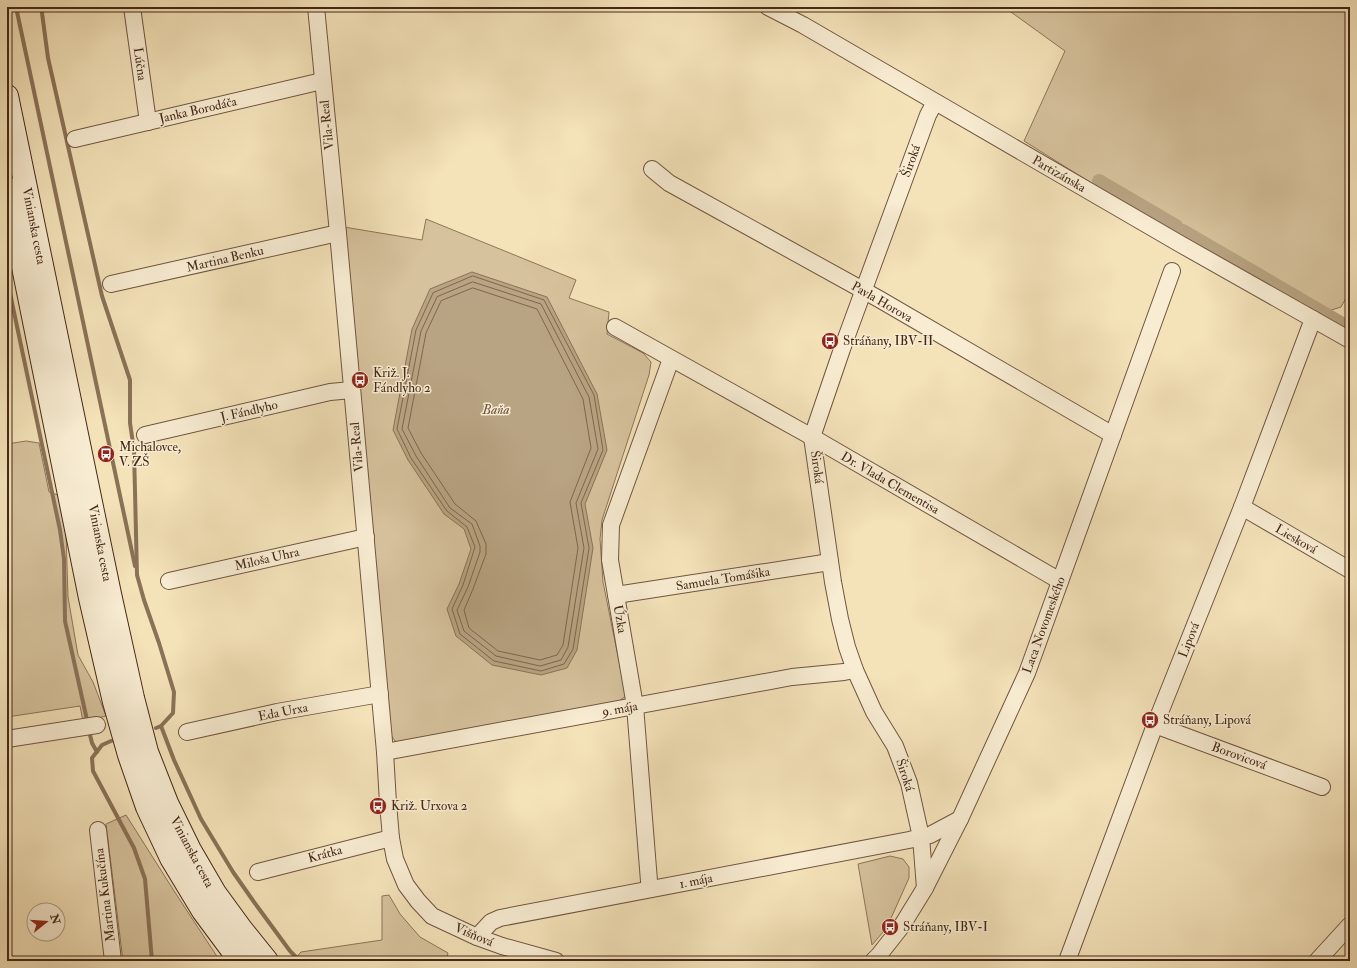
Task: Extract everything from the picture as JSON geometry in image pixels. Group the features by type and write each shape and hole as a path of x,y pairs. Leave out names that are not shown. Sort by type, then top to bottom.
{"main road":[{"name":"Vinianska cesta","path":"7,96 112,602 133,698 147,752 166,803 190,850 215,893 267,961"},
{"name":"Vinianska cesta","path":"7,188 90,598 114,702 129,755 147,807 171,858 204,911 240,961"}],"street":[{"name":"Lúčna","path":"132,7 148,122"},
{"name":"Vila-Real","path":"316,7 366,537 391,838 395,859 406,885"},
{"name":"Partizánska","path":"768,7 803,25 1182,245 1350,340"},
{"name":"Janka Borodáča","path":"75,139 322,81"},
{"name":"Široká","path":"925,888 921,837 909,783 895,746 874,712 855,670 847,647 840,619 830,562 812,437 826,393 863,291 928,115 935,102"},
{"name":"Pavla Horova","path":"652,169 669,182 863,291 1113,435"},
{"name":"Martina Benku","path":"111,284 338,233"},
{"name":"Laca Novomeského","path":"877,959 901,927 925,888 960,819 1027,673 1172,271"},
{"name":"Lipová","path":"1067,961 1155,725 1242,507 1313,319"},
{"name":"Dr. Vlada Clementisa","path":"615,327 812,437 1060,581"},
{"name":"Úzka","path":"651,889 635,706 610,560 611,525 671,359"},
{"name":"J. Fándlyho","path":"145,435 330,392 352,390"},
{"name":"Liesková","path":"1242,507 1350,570"},
{"name":"Miloša Uhra","path":"169,581 366,537"},
{"name":"Samuela Tomášika","path":"616,595 830,562"},
{"name":"9. mája","path":"385,752 792,677 855,670"},
{"name":"Eda Urxa","path":"187,732 277,712 380,694"},
{"path":"7,739 97,724"},
{"name":"Borovicová","path":"1155,725 1322,787"},
{"name":"1. mája","path":"477,937 491,922 500,918 921,837 960,819"},
{"name":"Martina Kukučína","path":"98,830 113,961"},
{"name":"Krátka","path":"258,872 391,838"},
{"name":"Višňová","path":"406,885 432,916 477,937 502,946 556,961"},
{"path":"1317,961 1350,925"}],"green space":[{"path":"1004,7 1350,7 1350,291 1341,307 1319,314 1088,181 1024,141 1065,51"},
{"name":"Baňa","path":"426,219 576,280 569,298 609,312 607,334 643,353 651,362 649,375 602,520 600,539 603,582 626,696 619,701 402,743 395,741 391,735 344,227 422,240"},
{"path":"26,441 39,443 49,492 58,495 66,534 68,597 78,655 93,682 106,716 83,721 80,706 7,717 7,444"},
{"path":"126,815 220,961 123,961 106,824"},
{"path":"890,856 903,859 909,867 909,878 892,916 883,932 872,945 858,864"},
{"path":"389,895 400,914 420,937 448,953 446,961 293,961 301,952 382,940 382,896"}],"water":[{"name":"Baňa","path":"472,272 547,297 597,394 607,450 585,504 593,548 577,650 567,668 541,675 492,665 456,636 447,609 459,584 471,549 464,529 444,514 408,460 393,430 412,329 430,289"}],"waterway":[{"path":"16,7 135,566"},
{"path":"42,7 48,58 102,296 130,380 130,423 134,450 137,575 174,692 173,713 161,726 156,728"},
{"path":"1099,181 1176,226"},
{"path":"1183,231 1344,325"},
{"path":"7,279 60,530 64,559 65,621 87,720"},
{"path":"161,726 174,760 201,819 233,872 290,951 300,961"},
{"path":"90,735 97,752"},
{"path":"111,741 102,745 92,758 93,771 134,848 145,879 152,961"}],"place":[{"name":"Stráňany, IBV-II","path":"830,341"},
{"name":"Križ. J. Fándlyho 2","path":"360,380"},
{"name":"Michalovce, V. ZŠ","path":"106,454"},
{"name":"Stráňany, Lipová","path":"1150,720"},
{"name":"Križ. Urxova 2","path":"378,806"},
{"name":"Stráňany, IBV-I","path":"890,927"}]}
